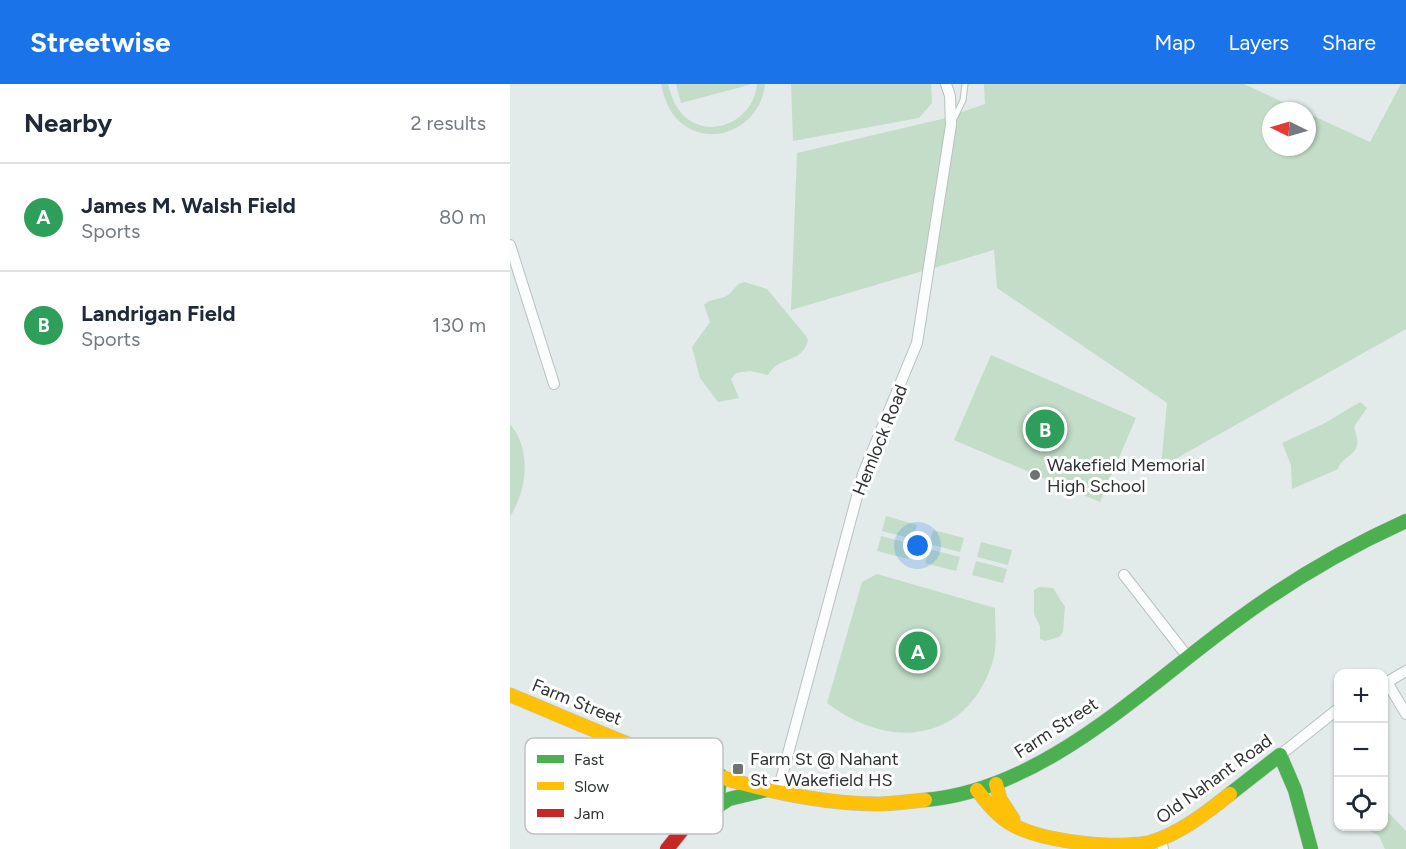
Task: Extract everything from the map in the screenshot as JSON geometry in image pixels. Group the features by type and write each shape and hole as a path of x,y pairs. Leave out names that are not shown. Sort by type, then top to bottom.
{"main road":[{"name":"Farm Street","path":"723,776 774,790 842,801 881,803 923,801 996,784 1036,766 1073,742 1187,656 1303,573 1349,547 1406,521"},
{"name":"Farm Street","path":"510,695 621,738"},
{"path":"1280,755 1295,790 1311,849"},
{"name":"Old Nahant Road","path":"977,790 1008,824 1029,832 1112,848 1162,844 1280,755"},
{"path":"996,784 1000,800 1008,814 1029,832"},
{"path":"723,804 744,794 774,790"},
{"path":"667,849 679,834"}],"street":[{"name":"Hemlock Road","path":"774,790 863,474 917,343 951,125 950,96 946,84"},
{"path":"510,245 554,384"},
{"path":"1124,575 1187,656"},
{"path":"1388,681 1406,671"},
{"path":"1388,687 1406,714"},
{"name":"Old Nahant Road","path":"1280,755 1334,712"}],"lane":[{"path":"951,125 960,109 965,84"}],"green space":[{"path":"661,84 668,84 682,114 693,122 717,127 739,117 754,97 757,84 765,84 754,113 744,123 717,134 703,133 689,128 676,118 668,106"},
{"path":"676,84 749,84 749,85 681,103"},
{"path":"791,84 931,84 932,103 919,118 793,141"},
{"path":"984,84 1244,84 1283,102 1262,102 1262,156 1316,156 1316,117 1370,142 1401,84 1406,84 1406,329 1161,467 1167,403 997,288 994,250 791,310 797,153 942,119 985,104"},
{"path":"744,282 767,289 808,341 800,354 778,365 768,375 750,371 736,373 731,379 739,398 718,402 700,378 692,347 710,322 704,305 725,297"},
{"path":"991,355 1136,418 1100,502 954,440"},
{"path":"1360,402 1367,408 1355,425 1357,442 1354,452 1342,462 1338,469 1292,489 1291,465 1282,443 1325,423"},
{"path":"510,424 522,446 525,470 520,495 510,517"},
{"path":"886,516 917,525 913,539 882,531"},
{"path":"933,530 964,538 960,552 929,544"},
{"path":"881,536 912,544 908,559 877,551"},
{"path":"981,542 1012,550 1008,565 977,557"},
{"path":"929,549 960,557 956,571 925,563"},
{"path":"976,561 1007,569 1003,583 972,575"},
{"path":"877,574 995,608 996,643 992,664 980,691 963,710 944,724 922,731 899,732 875,728 850,718 827,703 862,582"},
{"path":"1039,587 1053,588 1065,607 1063,632 1059,637 1045,641 1040,639 1040,626 1034,614 1034,590"},
{"path":"1388,812 1406,831 1406,849 1385,849 1379,836 1370,831 1388,831"}],"traffic: fast":[{"path":"925,800 969,792 1011,777 1051,756 1129,704 1237,620 1277,592 1340,554 1406,521"},
{"path":"1230,794 1280,755 1295,790 1311,849"},
{"path":"723,803 729,799 766,790"}],"traffic: slow":[{"path":"510,695 614,738"},
{"path":"723,778 783,793 831,801 890,804 925,800"},
{"path":"996,784 1000,799 1013,819"},
{"path":"977,790 1002,818 1026,831 1079,843 1117,845 1148,843 1170,835 1201,816 1230,794"}],"traffic: jam":[{"path":"667,849 679,834"}],"place":[{"name":"Landrigan Field","path":"1045,429"},
{"name":"Wakefield Memorial High School","path":"1035,475"},
{"name":"James M. Walsh Field","path":"918,651"},
{"name":"Farm St @ Nahant St - Wakefield HS","path":"738,769"}]}
